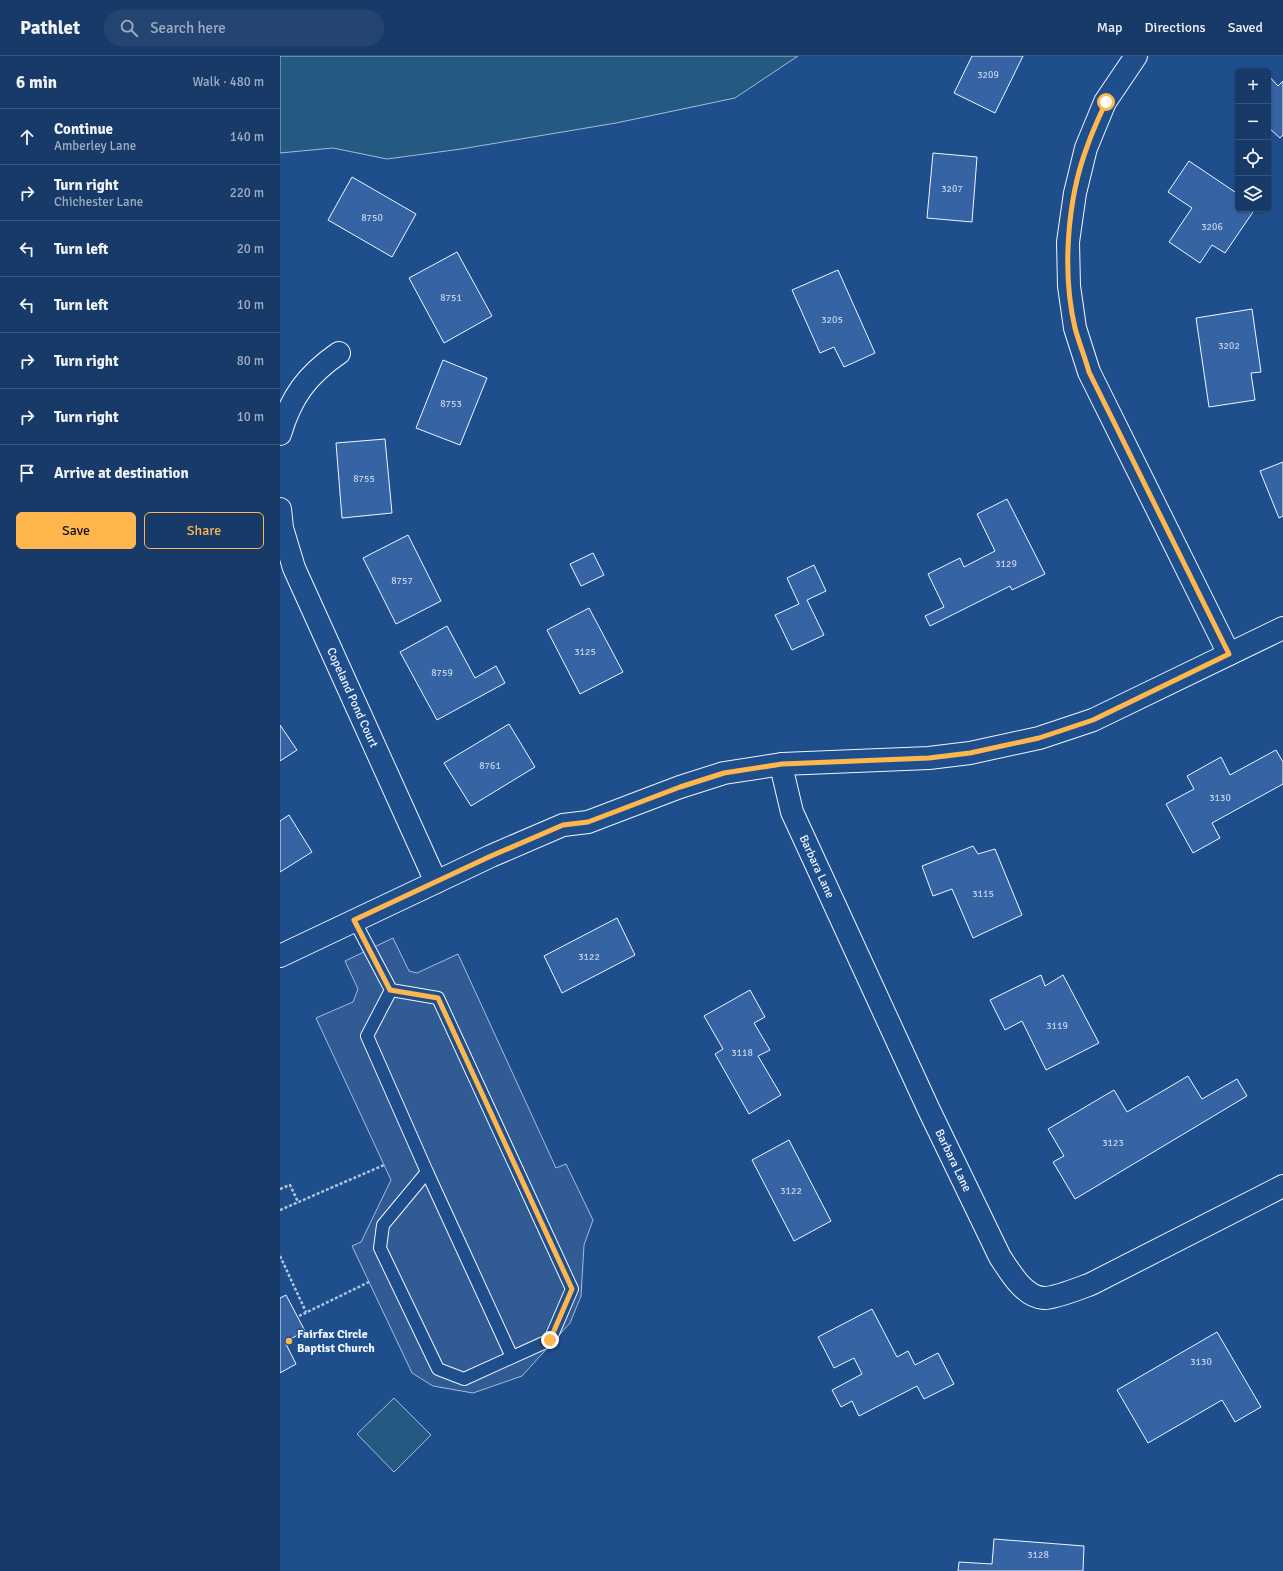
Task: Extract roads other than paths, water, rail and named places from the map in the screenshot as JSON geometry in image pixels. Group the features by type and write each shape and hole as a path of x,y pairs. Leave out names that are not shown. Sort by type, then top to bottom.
{"street":[{"path":"1136,56 1106,102 1086,148 1075,192 1068,242 1068,286 1075,328 1089,372 1229,654"},
{"path":"280,434 286,414 300,388 323,364 339,353"},
{"name":"Copeland Pond Court","path":"280,509 282,528 294,568 436,882"},
{"path":"280,956 436,882 563,825 588,822 680,787 724,773 782,764 929,758 970,753 1039,738 1093,720 1283,628"},
{"name":"Barbara Lane","path":"782,764 792,812 929,1110 1000,1257 1015,1279 1029,1292 1044,1298 1071,1292 1091,1284 1283,1186"}],"lane":[{"path":"354,920 390,990"},
{"path":"390,990 367,1036 427,1172 512,1357"},
{"path":"390,990 438,998 572,1289 550,1340 464,1379 438,1369 380,1248 383,1225 427,1172"}],"place":[{"name":"Fairfax Circle Baptist Church","path":"289,1341"}]}
